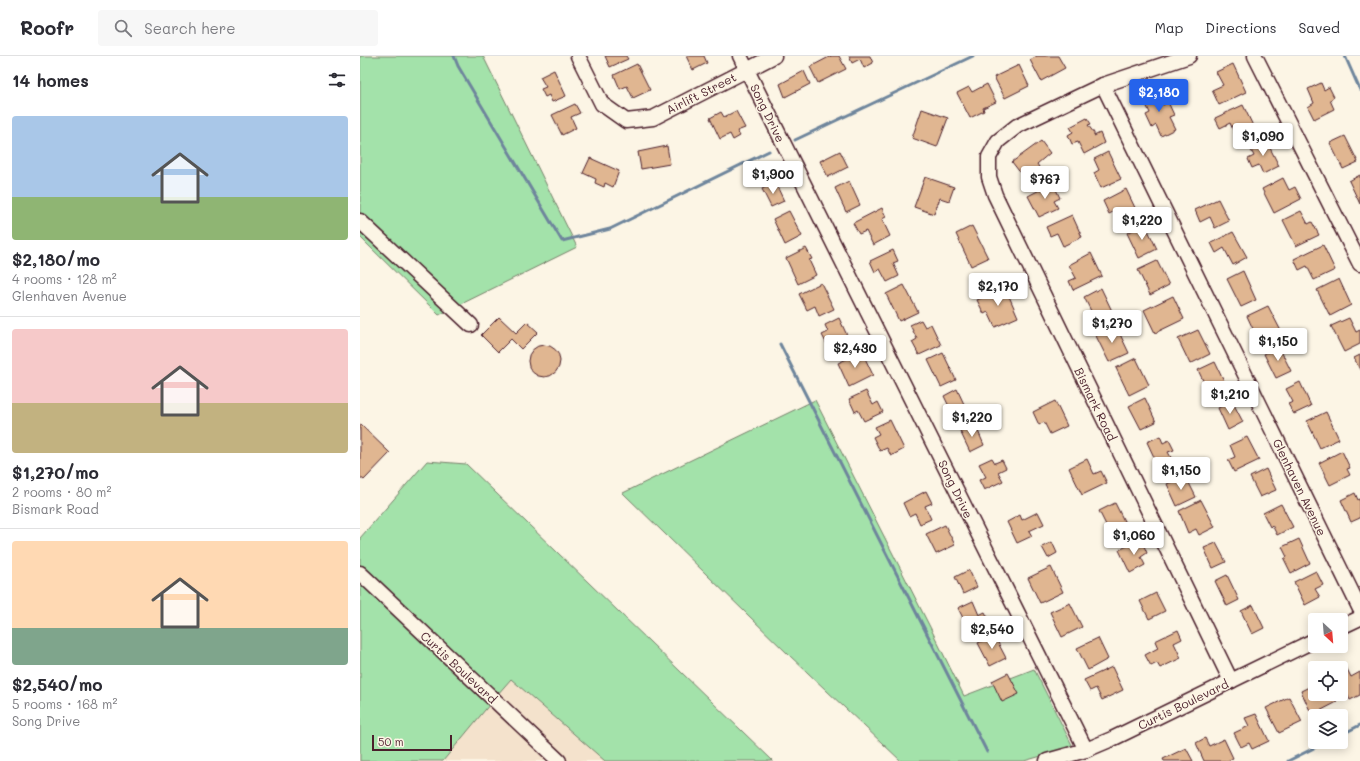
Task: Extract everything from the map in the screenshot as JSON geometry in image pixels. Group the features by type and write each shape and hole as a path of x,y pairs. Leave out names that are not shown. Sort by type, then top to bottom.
{"street":[{"name":"Airlift Street","path":"578,56 602,104 626,121 653,118 774,56"},
{"name":"Song Drive","path":"740,56 1086,750"},
{"name":"Bismark Road","path":"1189,56 1103,85 1017,126 998,141 989,157 989,177 995,195 1231,681"},
{"path":"1255,56 1360,264"},
{"name":"Glenhaven Avenue","path":"1103,85 1360,609"},
{"path":"360,221 471,325"},
{"name":"Curtis Boulevard","path":"360,573 559,761"},
{"path":"1348,624 1360,618"},
{"name":"Curtis Boulevard","path":"1047,761 1086,750 1112,739 1308,643"}],"shaded area":[{"path":"511,679 605,761 567,761 497,695"},
{"path":"490,704 551,761 443,761"}],"green space":[{"path":"360,56 483,56 577,247 439,315 360,237"},
{"path":"815,400 964,696 1034,669 1073,747 1024,761 901,761 789,655 623,493"},
{"path":"427,461 466,464 773,761 605,761 511,679 497,695 360,565 360,538"},
{"path":"360,581 490,704 443,761 360,761"}],"building":[{"path":"605,56 626,56 628,59 610,67"},
{"path":"686,56 704,56 707,63 693,70"},
{"path":"831,56 839,56 846,69 818,83 810,67"},
{"path":"849,56 870,56 873,63 864,68 860,59 852,63"},
{"path":"1037,56 1058,56 1065,68 1041,81 1030,60"},
{"path":"637,64 650,90 633,98 627,86 620,89 614,75"},
{"path":"1233,64 1246,92 1219,105 1212,90 1223,85 1216,72"},
{"path":"1019,65 1029,86 1005,98 994,77"},
{"path":"554,70 566,96 552,102 549,95 545,97 541,89 546,87 540,77"},
{"path":"804,71 810,84 785,97 780,84"},
{"path":"1321,83 1324,90 1329,87 1334,97 1330,100 1334,109 1314,119 1308,107 1314,103 1308,89"},
{"path":"987,84 996,102 983,108 984,111 970,118 957,93 969,87 972,92"},
{"path":"1155,89 1163,105 1168,102 1174,115 1169,117 1175,129 1161,136 1156,125 1152,128 1146,115 1150,113 1142,96"},
{"path":"575,104 580,113 571,117 576,128 562,135 552,115"},
{"path":"1243,105 1256,132 1238,141 1230,123 1220,128 1215,118"},
{"path":"922,109 948,118 937,147 912,138"},
{"path":"736,111 745,128 737,131 740,136 733,140 730,134 720,139 710,118 721,112 724,117"},
{"path":"1087,118 1091,124 1088,125 1094,133 1094,136 1100,133 1104,143 1084,154 1078,142 1072,144 1068,135 1073,132 1070,127"},
{"path":"1345,136 1358,162 1343,169 1330,143"},
{"path":"1265,138 1279,166 1263,174 1259,165 1252,168 1248,159 1254,156 1249,146"},
{"path":"1041,141 1050,153 1037,164 1039,167 1031,173 1029,170 1022,175 1012,162"},
{"path":"667,146 670,164 641,169 638,152"},
{"path":"840,151 848,167 828,177 820,161"},
{"path":"1108,152 1121,179 1101,188 1094,173 1099,170 1094,159"},
{"path":"590,158 619,171 613,187 605,183 604,187 595,183 596,179 583,173"},
{"path":"1360,175 1360,204 1349,181"},
{"path":"925,177 954,187 949,201 940,198 934,214 914,207"},
{"path":"1283,178 1289,190 1295,187 1301,199 1274,213 1262,189"},
{"path":"849,181 860,205 846,212 835,188"},
{"path":"775,182 784,201 771,207 762,189"},
{"path":"1053,183 1060,198 1054,201 1058,208 1039,217 1028,196"},
{"path":"1126,189 1138,214 1123,222 1117,210 1109,214 1103,201"},
{"path":"1218,199 1229,221 1215,228 1210,217 1200,222 1195,210"},
{"path":"882,208 886,217 882,219 890,236 873,245 866,231 859,234 853,223"},
{"path":"789,211 802,236 785,245 773,219"},
{"path":"1301,211 1308,224 1312,222 1319,235 1296,246 1283,220"},
{"path":"1072,215 1082,237 1063,246 1057,233 1050,236 1046,227"},
{"path":"1145,224 1157,249 1139,258 1127,233"},
{"path":"972,226 988,258 971,266 956,234"},
{"path":"1233,232 1247,257 1233,265 1224,248 1216,253 1211,243"},
{"path":"1323,245 1335,270 1314,280 1307,266 1299,270 1294,259"},
{"path":"806,248 812,259 809,260 816,275 798,284 786,258"},
{"path":"893,250 898,261 893,263 899,276 887,282 880,269 875,272 870,261"},
{"path":"1091,253 1102,276 1073,290 1069,281 1076,278 1069,265"},
{"path":"1157,261 1169,285 1150,295 1138,270"},
{"path":"1243,271 1256,300 1241,307 1227,279"},
{"path":"1339,279 1351,305 1330,316 1317,290"},
{"path":"821,283 834,309 819,316 815,306 807,310 799,294"},
{"path":"904,285 918,312 899,321 886,294"},
{"path":"1005,287 1018,317 995,327 988,312 984,314 977,300"},
{"path":"1101,288 1112,311 1088,323 1083,314 1091,311 1084,297"},
{"path":"1173,296 1184,319 1155,333 1144,310"},
{"path":"1268,306 1281,331 1259,342 1247,316"},
{"path":"499,317 516,333 527,322 538,332 521,349 511,339 498,352 481,335"},
{"path":"839,318 851,344 832,354 822,335 828,332 825,325"},
{"path":"1349,318 1356,332 1360,330 1360,344 1344,352 1331,326"},
{"path":"921,320 925,327 931,324 941,345 919,355 912,342 917,339 910,325"},
{"path":"1110,327 1113,333 1118,330 1129,353 1109,362 1095,334"},
{"path":"1198,330 1210,354 1190,364 1178,339"},
{"path":"541,345 547,345 557,352 560,361 559,367 553,374 547,377 541,377 531,370 528,364 528,358 535,348"},
{"path":"1279,347 1291,371 1276,378 1264,354"},
{"path":"862,352 873,375 849,387 838,363"},
{"path":"943,353 956,380 941,387 928,360"},
{"path":"1360,355 1360,370 1354,358"},
{"path":"1136,358 1149,385 1129,395 1116,368"},
{"path":"1215,362 1227,387 1210,395 1198,370"},
{"path":"1300,382 1311,406 1294,414 1288,404 1293,402 1286,389"},
{"path":"957,389 970,417 957,423 944,396"},
{"path":"866,391 873,405 878,402 883,412 864,421 858,410 855,412 849,399"},
{"path":"1145,398 1156,422 1141,429 1129,406"},
{"path":"1055,401 1067,426 1050,434 1044,422 1039,425 1033,412"},
{"path":"1232,401 1243,422 1228,430 1218,408"},
{"path":"1326,412 1339,439 1320,448 1307,421"},
{"path":"890,420 904,449 891,456 887,448 880,451 873,437 879,434 875,427"},
{"path":"360,424 390,453 364,480 360,477"},
{"path":"975,424 984,445 970,452 960,431"},
{"path":"1160,436 1163,443 1169,440 1174,450 1168,452 1174,463 1160,470 1147,442"},
{"path":"1247,437 1259,460 1234,472 1228,460 1235,457 1230,445"},
{"path":"1342,451 1350,468 1347,469 1350,475 1330,485 1319,463"},
{"path":"992,458 995,463 1002,460 1006,468 998,472 1003,481 984,490 979,480 986,477 979,464"},
{"path":"1087,459 1094,474 1101,471 1107,483 1082,495 1069,468"},
{"path":"1266,469 1276,490 1260,497 1250,477"},
{"path":"1185,475 1196,497 1177,506 1167,484"},
{"path":"926,491 932,503 925,506 931,519 920,524 915,513 909,516 903,503"},
{"path":"1355,493 1358,500 1360,499 1360,518 1351,522 1341,500"},
{"path":"1201,500 1215,527 1199,535 1196,529 1188,533 1179,511"},
{"path":"1115,503 1127,527 1111,535 1099,511"},
{"path":"1281,504 1293,527 1277,535 1272,525 1270,527 1263,513"},
{"path":"1038,512 1044,524 1029,531 1032,536 1017,543 1007,522 1020,515 1022,520"},
{"path":"945,525 955,545 936,554 926,534"},
{"path":"1141,539 1147,553 1141,557 1145,565 1130,573 1119,550"},
{"path":"1299,539 1310,563 1291,573 1284,559 1287,557 1282,547"},
{"path":"1052,542 1057,553 1048,558 1042,547"},
{"path":"1216,543 1226,562 1213,568 1204,548"},
{"path":"1051,567 1063,592 1040,603 1028,578"},
{"path":"969,570 977,587 963,594 955,577"},
{"path":"1316,571 1323,585 1315,589 1320,597 1305,605 1294,582"},
{"path":"1227,575 1239,600 1227,606 1215,581"},
{"path":"1156,593 1165,611 1149,619 1140,601"},
{"path":"973,601 979,615 985,612 990,622 970,632 958,608"},
{"path":"1070,603 1082,627 1062,637 1050,612"},
{"path":"1253,605 1264,628 1252,634 1241,611"},
{"path":"1178,630 1182,639 1174,643 1181,658 1160,668 1157,663 1151,666 1145,655 1158,648 1155,641"},
{"path":"994,635 1006,658 990,666 978,643"},
{"path":"1098,638 1108,659 1088,670 1077,648"},
{"path":"1112,667 1123,690 1102,700 1096,688 1090,691 1084,680"},
{"path":"1348,671 1351,677 1360,672 1360,695 1350,700 1348,696"},
{"path":"1008,673 1019,694 1002,702 992,681"},
{"path":"1308,688 1308,701 1337,702 1324,709 1309,709 1301,691"},
{"path":"1289,697 1302,722 1279,733 1266,708"},
{"path":"1256,714 1269,741 1252,749 1249,743 1241,747 1234,733 1249,726 1245,718"},
{"path":"1205,738 1209,746 1224,739 1233,758 1227,761 1204,761 1196,743"},
{"path":"1186,748 1193,761 1164,761 1163,759"}],"waterway":[{"path":"454,56 458,66 562,241 610,229 769,151"},
{"path":"795,140 973,56"},
{"path":"1345,56 1360,90"},
{"path":"780,344 987,752"},
{"path":"1348,731 1360,725"},
{"path":"1288,761 1312,749"}]}
